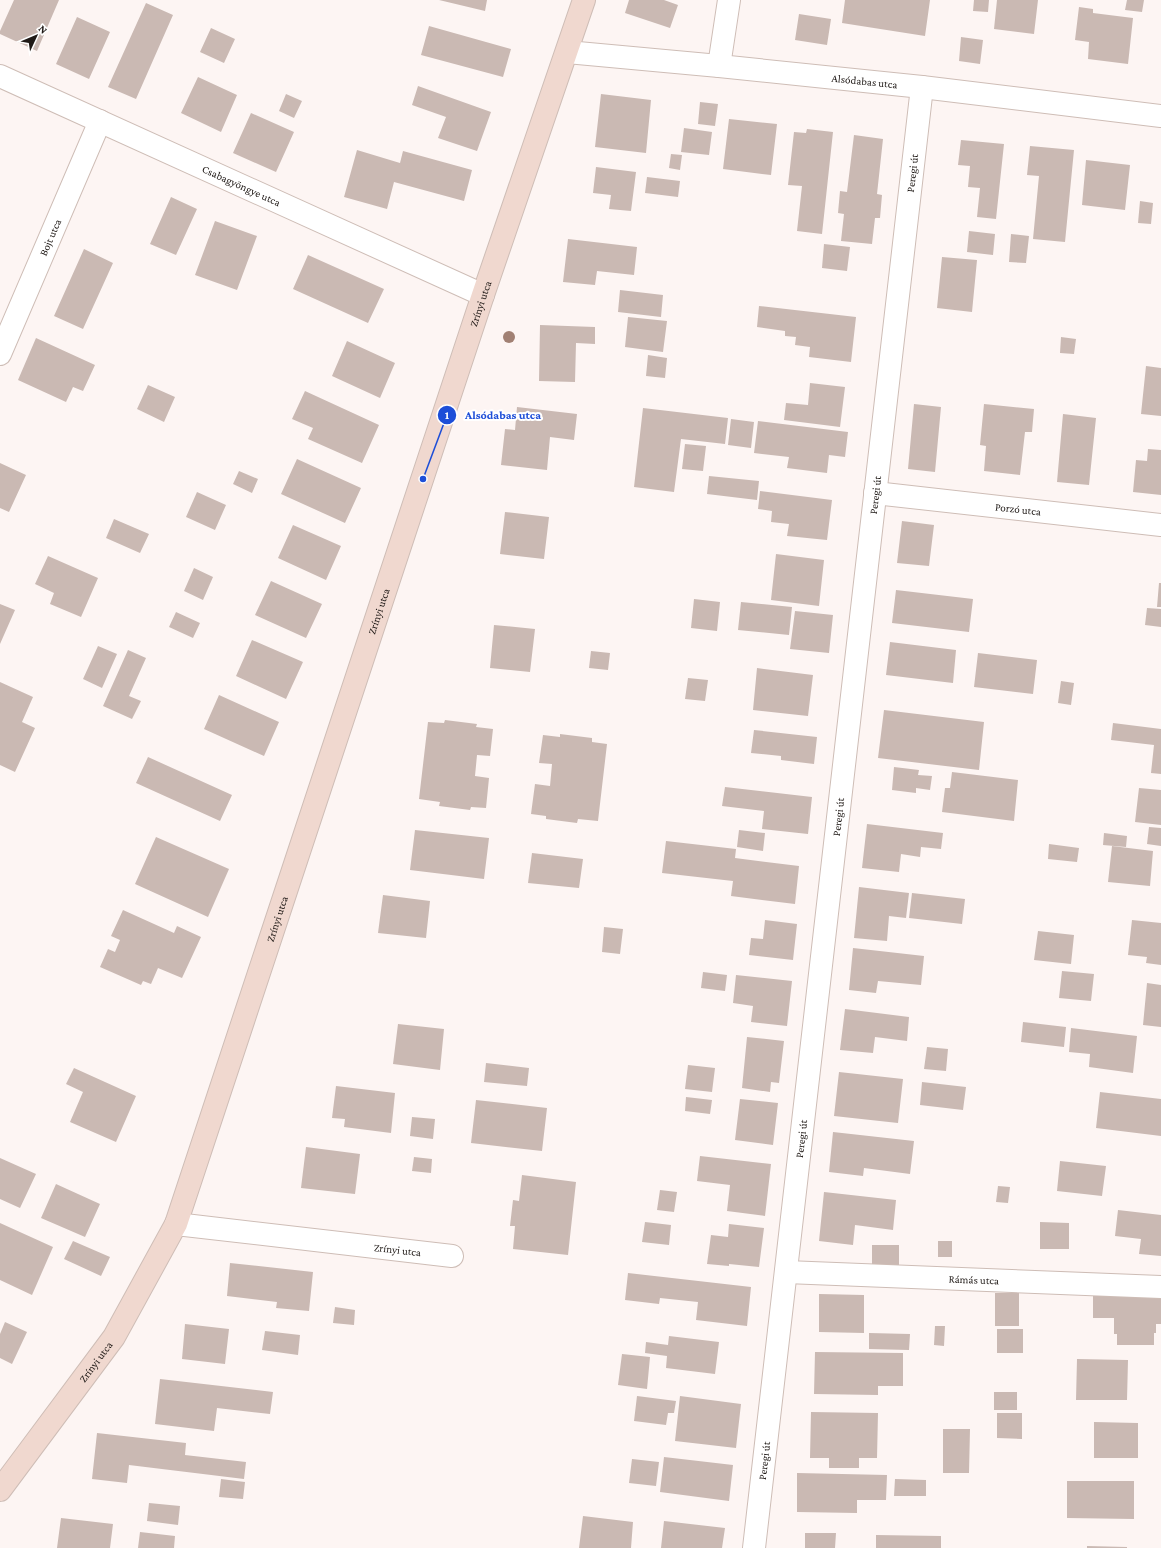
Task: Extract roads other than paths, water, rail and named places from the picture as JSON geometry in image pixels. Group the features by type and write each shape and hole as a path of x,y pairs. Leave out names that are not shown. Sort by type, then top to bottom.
{"main road":[{"name":"Zrínyi utca","path":"0,1490 114,1337 176,1224 483,295 584,0"}],"street":[{"path":"719,66 729,0"},
{"name":"Alsódabas utca","path":"567,52 922,87 1161,116"},
{"name":"Csabagyöngye utca","path":"0,76 483,295"},
{"name":"Peregi út","path":"754,1548 922,87"},
{"name":"Bojt utca","path":"0,354 100,121"},
{"name":"Porzó utca","path":"875,493 1161,525"},
{"name":"Zrínyi utca","path":"176,1224 452,1256"},
{"name":"Rámás utca","path":"786,1272 1161,1287"}],"place":[{"name":"Alsódabas utca","path":"423,479"}]}
